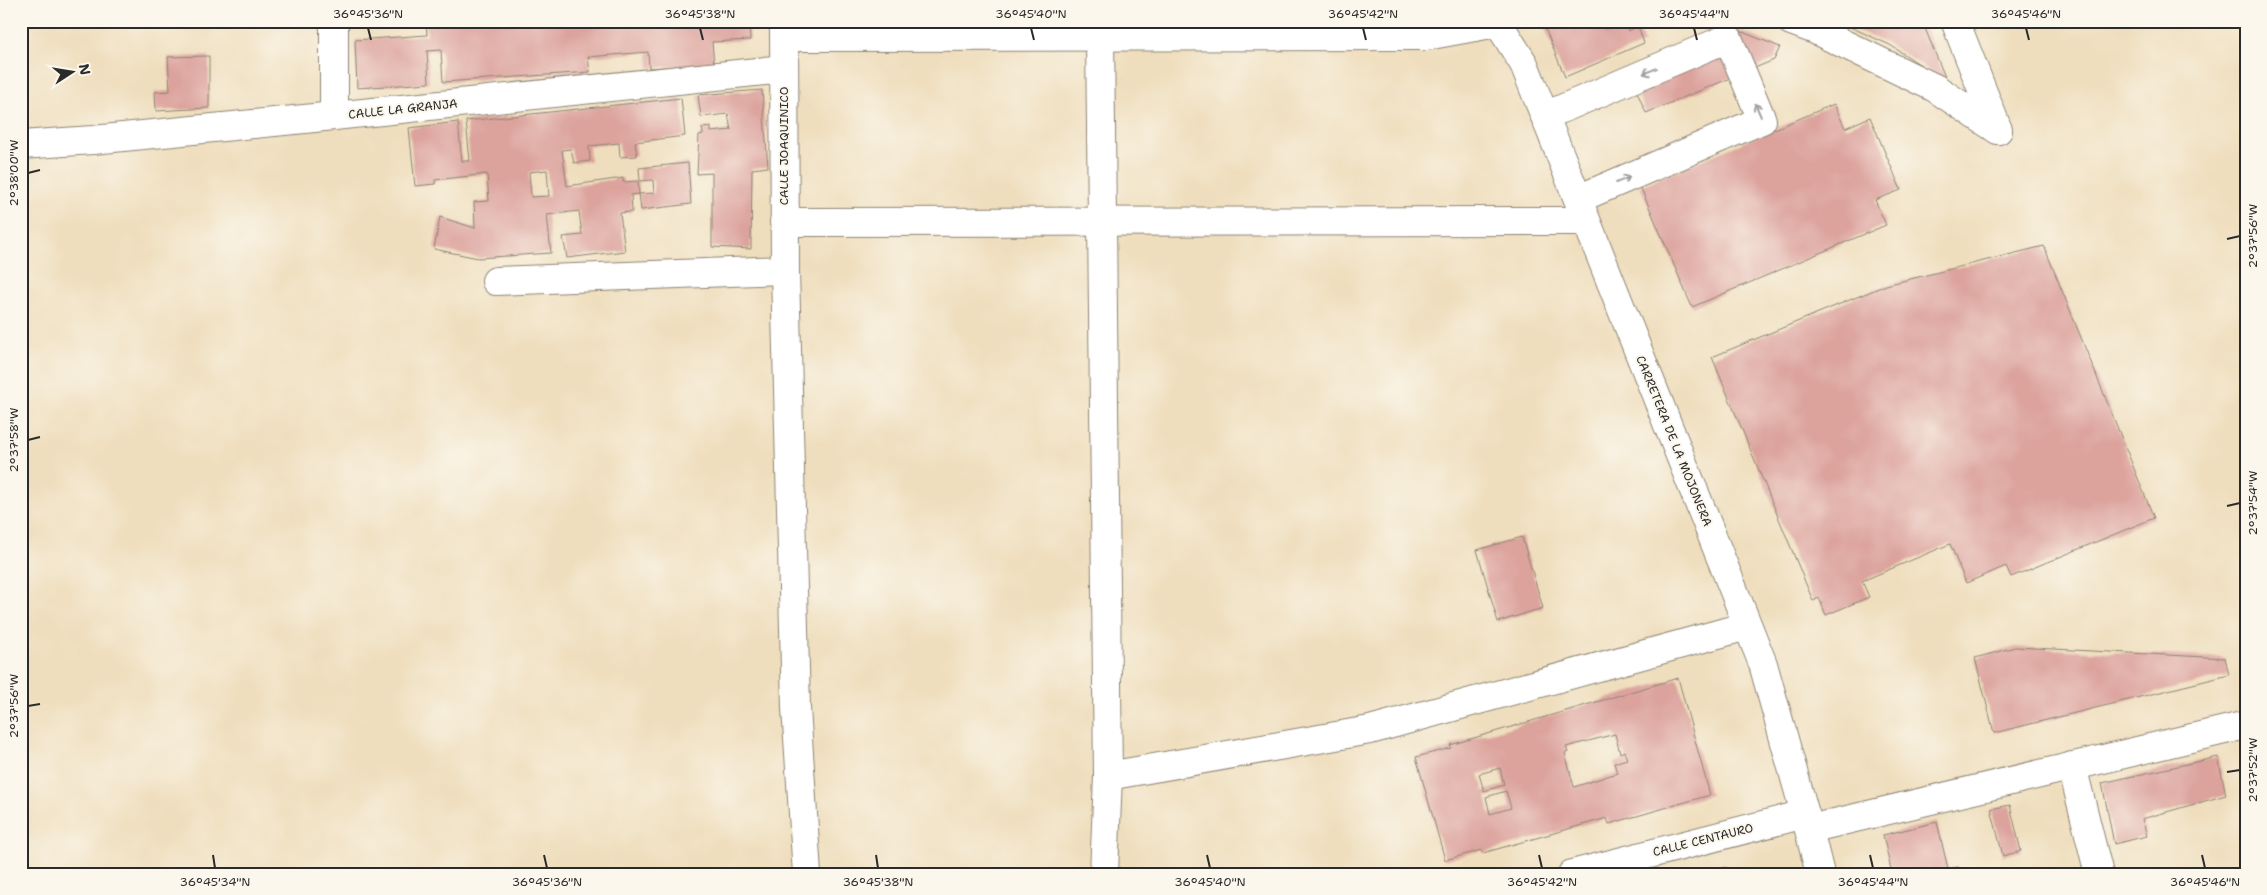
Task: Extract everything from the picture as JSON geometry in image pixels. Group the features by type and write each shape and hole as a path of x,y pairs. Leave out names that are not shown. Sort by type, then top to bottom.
{"street":[{"path":"334,21 334,116"},
{"path":"1791,21 1816,30 1934,88 1998,130 1955,21"},
{"path":"784,29 1100,35 1426,36 1497,22"},
{"name":"CARRETERA DE LA MOJONERA","path":"1497,22 1524,64 1763,664 1820,874"},
{"name":"CALLE JOAQUINICO","path":"784,29 784,222 796,698 807,874"},
{"path":"1100,35 1108,776 1104,874"},
{"path":"784,222 1102,221 1582,210 1762,120 1728,38 1545,116"},
{"name":"CALLE LA GRANJA","path":"21,144 93,140 784,69"},
{"path":"496,281 785,270"},
{"path":"1108,776 1370,730 1748,626"},
{"name":"CALLE CENTAURO","path":"1573,874 2072,766 2246,725"},
{"path":"2072,766 2099,874"}],"building":[{"path":"426,21 749,21 750,40 712,42 714,64 649,68 648,52 588,57 590,72 443,82 441,50 427,51 429,83 357,88 355,40 427,35"},
{"path":"1542,21 1603,21 1606,29 1623,22 1628,31 1638,26 1644,43 1565,77"},
{"path":"1837,21 1922,21 1947,82 1890,45"},
{"path":"1735,29 1780,47 1774,60 1646,113 1629,73"},
{"path":"209,56 209,108 156,111 155,92 170,91 168,57"},
{"path":"762,90 768,167 752,169 751,249 712,247 712,173 697,174 699,135 703,134 702,128 711,127 711,132 731,130 728,114 701,117 698,95"},
{"path":"681,98 685,136 635,142 637,156 620,157 619,143 589,146 590,161 574,163 571,149 562,150 567,186 623,178 623,182 638,181 639,194 631,195 632,212 620,213 625,251 567,258 563,237 582,235 579,211 547,215 551,253 478,258 434,249 440,217 475,228 474,202 489,201 487,174 435,180 435,184 415,186 409,128 458,122 462,161 470,161 466,121","holes":["547,170 549,196 531,197 529,172"]},
{"path":"1834,104 1845,128 1870,117 1901,190 1875,200 1886,225 1692,307 1640,186"},
{"path":"688,163 691,204 641,210 639,194 654,193 653,180 640,181 639,168"},
{"path":"2044,246 2154,518 2011,577 2006,566 1966,583 1950,544 1862,581 1869,597 1826,615 1819,598 1813,601 1712,357 1886,285"},
{"path":"1522,537 1543,608 1498,622 1477,550"},
{"path":"2015,647 2225,658 2229,675 1994,733 1975,658"},
{"path":"1678,678 1710,795 1609,824 1607,818 1483,853 1482,850 1445,860 1416,757 1451,748 1450,745","holes":["1615,734 1620,753 1624,751 1627,759 1614,763 1617,773 1574,787 1565,753 1568,752 1566,747","1500,768 1504,785 1484,791 1479,774","1506,791 1511,808 1490,814 1486,797"]},
{"path":"2218,757 2226,795 2142,819 2147,836 2114,844 2102,783"},
{"path":"2010,805 2021,851 2003,856 1991,809"},
{"path":"1937,822 1948,869 1958,867 1959,874 1892,874 1883,835"},
{"path":"1726,867 1728,874 1707,874 1707,873"}]}
